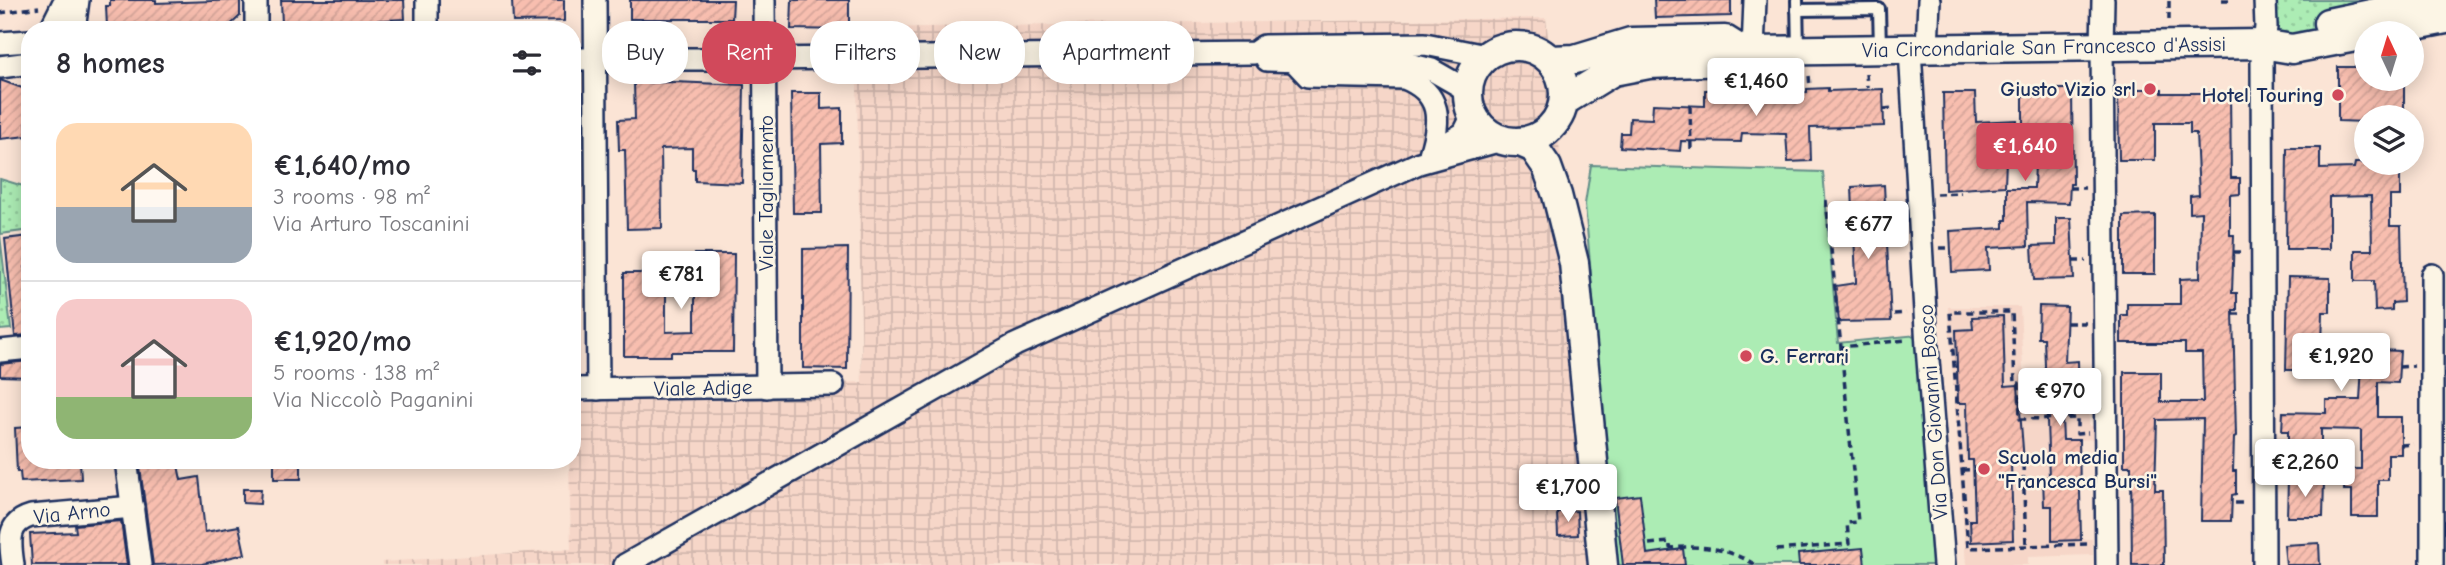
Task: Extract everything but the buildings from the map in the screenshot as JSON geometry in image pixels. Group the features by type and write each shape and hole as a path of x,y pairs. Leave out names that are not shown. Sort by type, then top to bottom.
{"street":[{"path":"54,21 65,0"},
{"path":"75,21 78,0"},
{"path":"256,0 256,21"},
{"path":"427,0 427,21"},
{"path":"595,0 598,389"},
{"name":"Viale Tagliamento","path":"764,0 764,21"},
{"path":"1747,50 1755,0"},
{"name":"Via Don Giovanni Bosco","path":"1929,0 1919,49 1927,347 1944,565"},
{"path":"2103,0 2107,565"},
{"path":"2264,565 2262,44 2266,27 2265,0"},
{"name":"Via Circondariale San Francesco d'Assisi","path":"2262,44 2290,30 2438,0"},
{"path":"2424,23 2446,19"},
{"name":"Via Circondariale San Francesco d'Assisi","path":"1551,60 1575,59 1631,42 1725,40 1747,50 1798,50 1873,60 1919,49 2262,44 2292,49 2354,37"},
{"path":"0,43 21,42"},
{"path":"796,59 1254,53 1264,46 1425,44 1486,57"},
{"path":"625,565 1015,345 1424,159 1464,133 1470,105 1470,81 1476,68 1498,49 1519,46 1539,51 1551,60 1563,79 1559,113 1603,565"},
{"name":"Via Circondariale San Francesco d'Assisi","path":"1511,141 1533,139 1559,113 1613,71 1649,64 1726,61 1747,50"},
{"path":"1254,53 1264,60 1408,64 1432,70 1460,86 1480,126 1490,135 1534,148 1547,167 1572,255"},
{"path":"581,59 702,59"},
{"path":"1293,61 1308,76 1404,78 1417,83 1432,98 1437,114 1437,134 1424,159"},
{"path":"0,67 21,64"},
{"name":"Viale Tagliamento","path":"765,84 767,387"},
{"path":"1424,159 1511,141"},
{"path":"2432,275 2432,565"},
{"path":"0,351 21,349"},
{"name":"Viale Adige","path":"581,390 833,385"},
{"path":"127,469 140,565"},
{"name":"Via Arno","path":"13,565 10,538 12,528 22,519 132,507"}],"lane":[{"path":"1798,50 1797,5 1880,5 1873,60"}],"path":[{"path":"2222,0 2229,0"},
{"path":"2169,1 2169,27"},
{"path":"1867,87 1873,60"},
{"path":"1809,76 1810,87"},
{"path":"1690,106 1691,151"},
{"path":"1884,109 1897,107"},
{"path":"2070,188 2091,188"},
{"path":"1934,200 1933,194 1961,193"},
{"path":"1776,551 1849,544 1847,523 1858,522 1826,200"},
{"path":"1888,208 1905,207"},
{"path":"1938,248 1938,257"},
{"path":"2073,261 2091,260"},
{"path":"2092,544 1968,548 1950,312 2012,312 2015,383 2019,383 2020,419 2077,418 2077,434 2094,433"},
{"path":"2067,323 2092,323"},
{"path":"1841,347 1916,340"},
{"path":"2023,464 2026,545"},
{"path":"1962,470 1984,469"},
{"path":"1649,544 1670,542 1670,548 1692,546 1720,550 1736,554 1756,565"}],"shaded area":[{"path":"1546,18 1603,565 382,565 382,562 571,549 569,469 581,469 581,392 862,382 857,84 920,84 920,27 934,27 934,84 1025,84 1025,26 1039,25 1039,84 1194,84 1194,23"},
{"path":"1948,307 2020,307 2025,410 2089,412 2089,426 2094,426 2094,439 2079,440 2081,539 2092,539 2093,555 2028,557 2028,565 1966,565"}],"green space":[{"path":"2266,0 2446,0 2446,9 2381,21 2354,21 2354,26 2266,42"},
{"path":"1591,165 1823,172 1838,343 1917,335 1937,565 1605,565 1599,370 1585,204"},
{"path":"0,179 21,185 21,231 0,234"},
{"path":"0,235 11,329 0,330"}],"place":[{"name":"Giusto Vizio srl","path":"2150,89"},
{"name":"Hotel Touring","path":"2338,95"},
{"name":"G. Ferrari","path":"1746,356"},
{"name":"Scuola media \"Francesca Bursi\"","path":"1984,469"}]}
